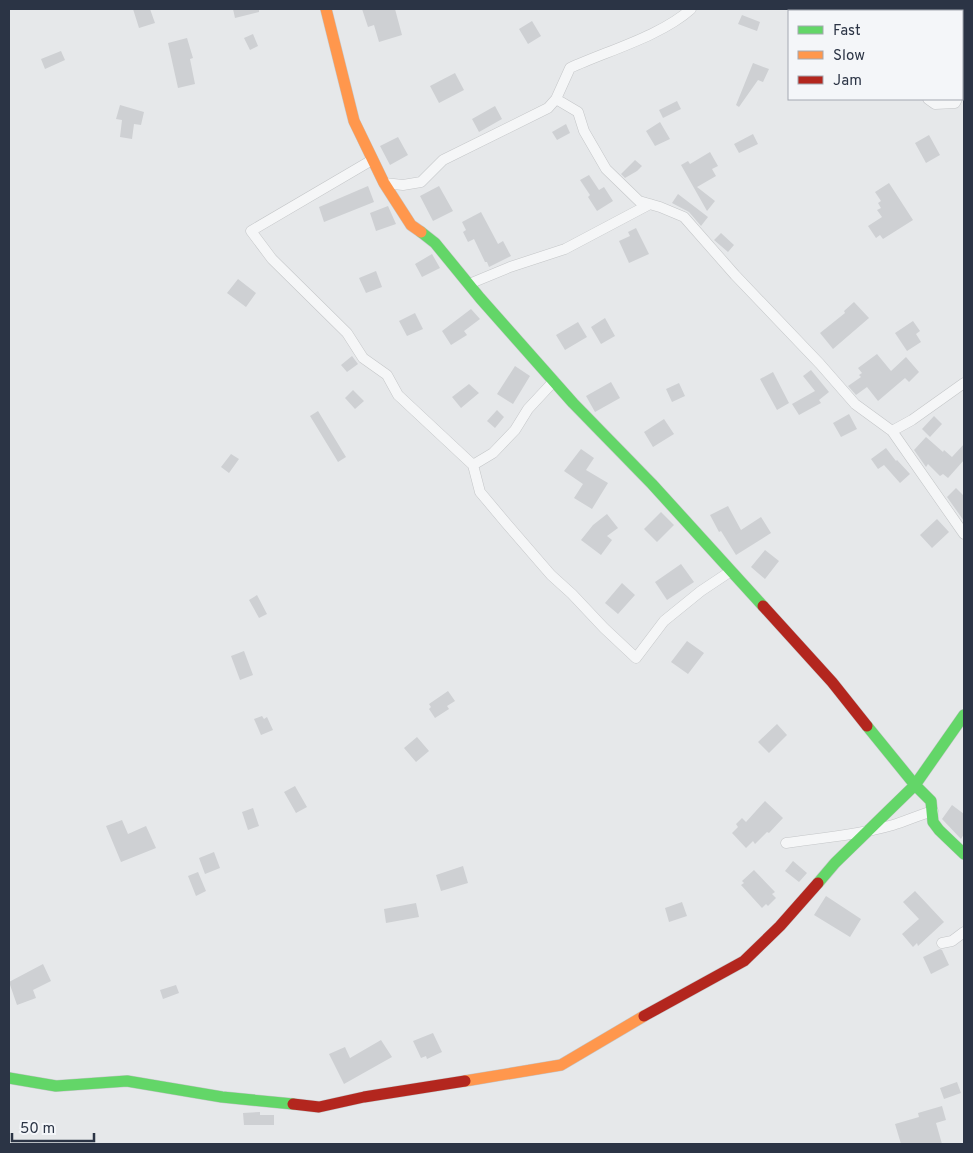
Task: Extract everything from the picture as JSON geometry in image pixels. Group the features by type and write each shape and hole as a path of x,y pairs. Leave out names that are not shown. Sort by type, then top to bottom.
{"street":[{"path":"326,9 354,121 384,183 411,225 436,243 469,284 554,381 832,682 915,785 932,801 933,822 964,854"},
{"path":"384,183 404,185 420,182 443,160 548,108 556,98 570,68 653,33 691,9"},
{"path":"556,98 578,112 584,131 606,169 639,201 684,217 735,275 820,364 855,404 892,431 964,534"},
{"path":"929,100 935,104 955,103 957,100"},
{"path":"372,160 251,231 272,259 347,333 363,358 387,375 398,395 473,464 480,492 506,523 551,576 572,594 636,658 664,622 701,591 731,571"},
{"path":"469,284 565,249 650,204"},
{"path":"473,464 493,452 515,430 528,409 554,381"},
{"path":"892,431 912,420 964,383"},
{"path":"9,1078 56,1086 127,1081 222,1097 319,1107 364,1097 561,1065 676,997 744,961 780,926 835,863 915,785 964,716"},
{"path":"786,843 828,838 869,830 933,811"},
{"path":"942,943 952,941 964,932"}],"building":[{"path":"133,9 150,9 155,23 139,28"},
{"path":"233,9 259,9 259,12 235,18"},
{"path":"362,9 395,9 402,35 379,42 374,25 368,27"},
{"path":"742,15 760,22 757,31 738,24"},
{"path":"532,21 541,36 528,44 519,29"},
{"path":"253,34 258,46 250,50 244,38"},
{"path":"187,38 193,58 190,59 195,84 178,88 168,43"},
{"path":"61,51 65,60 45,69 41,59"},
{"path":"753,63 769,69 763,82 758,80 739,107 736,105"},
{"path":"455,73 464,90 439,103 430,86"},
{"path":"677,101 681,109 663,118 659,110"},
{"path":"120,105 144,112 141,125 134,124 132,139 120,137 122,120 116,119"},
{"path":"495,106 502,119 479,132 472,119"},
{"path":"660,122 670,139 655,146 646,131"},
{"path":"566,124 570,133 557,140 552,132"},
{"path":"753,134 758,144 739,153 734,144"},
{"path":"929,135 940,155 926,163 915,143"},
{"path":"398,137 408,155 390,165 380,146"},
{"path":"710,152 718,166 712,169 716,176 697,187 715,201 707,211 681,165 688,161 690,164"},
{"path":"635,160 642,166 625,178 621,174"},
{"path":"589,175 599,190 604,187 613,201 597,211 588,197 590,195 580,180"},
{"path":"889,183 913,220 883,239 880,235 876,238 868,226 882,217 877,210 881,208 878,203 881,201 875,192"},
{"path":"368,186 374,202 324,222 319,207"},
{"path":"439,186 453,211 433,221 420,196"},
{"path":"678,194 708,217 701,226 689,212 672,203"},
{"path":"388,206 396,224 376,231 370,213"},
{"path":"481,212 498,244 503,241 511,256 489,267 474,239 468,242 463,232 466,230 462,222"},
{"path":"636,228 649,254 629,263 619,241 630,236 628,232"},
{"path":"721,233 734,245 728,252 714,240"},
{"path":"432,254 440,268 422,277 415,264"},
{"path":"376,271 382,287 366,293 359,278"},
{"path":"238,279 256,293 246,307 227,293"},
{"path":"854,302 869,318 833,349 820,333 845,313 844,311"},
{"path":"471,309 480,319 464,331 467,335 451,345 442,331"},
{"path":"415,313 423,329 407,336 399,321"},
{"path":"605,318 615,336 601,344 591,327"},
{"path":"913,321 920,331 916,334 921,342 907,351 895,333"},
{"path":"578,322 587,337 565,350 556,335"},
{"path":"877,354 891,371 906,357 919,372 909,382 905,378 878,401 867,387 856,395 848,386 861,377 859,375 862,373 858,368"},
{"path":"352,356 358,364 347,372 341,365"},
{"path":"515,366 530,376 513,404 497,394"},
{"path":"811,370 829,392 819,400 821,403 799,415 792,404 815,391 803,376"},
{"path":"773,372 789,403 777,410 760,379"},
{"path":"611,382 620,398 595,412 586,396"},
{"path":"679,383 685,396 672,402 666,389"},
{"path":"469,384 479,393 461,408 452,397"},
{"path":"353,390 364,401 355,409 345,398"},
{"path":"497,410 504,417 495,428 487,421"},
{"path":"318,411 346,457 338,462 310,416"},
{"path":"849,414 857,429 841,437 833,423"},
{"path":"934,416 942,424 930,437 922,429"},
{"path":"664,419 674,434 653,447 644,432"},
{"path":"926,437 943,452 944,450 952,457 964,444 964,460 948,478 943,474 940,476 928,464 926,467 914,450"},
{"path":"886,448 910,474 900,483 884,465 878,469 871,459"},
{"path":"581,449 594,458 586,470 608,483 592,509 574,498 583,484 564,471"},
{"path":"231,454 239,459 229,473 221,467"},
{"path":"956,488 964,496 964,521 947,497"},
{"path":"728,506 741,530 761,517 771,533 736,555 721,531 719,532 710,515"},
{"path":"661,512 674,525 657,542 644,529"},
{"path":"607,514 618,528 607,536 612,540 601,555 581,540 593,525"},
{"path":"937,519 949,532 932,548 920,535"},
{"path":"765,550 779,561 765,579 751,567"},
{"path":"681,564 694,582 667,600 655,582"},
{"path":"622,583 635,595 618,614 605,603"},
{"path":"257,595 267,614 259,618 249,600"},
{"path":"687,641 704,653 688,674 671,662"},
{"path":"244,651 253,675 240,680 231,656"},
{"path":"448,691 455,701 447,706 449,709 435,718 429,709 431,707 429,704"},
{"path":"262,716 264,719 267,717 273,730 261,735 254,719"},
{"path":"777,724 787,735 769,753 758,742"},
{"path":"417,737 429,751 416,762 404,748"},
{"path":"295,786 307,807 296,813 284,792"},
{"path":"765,801 783,818 769,833 767,832 755,844 753,841 746,848 732,833 738,827 736,824 742,818 746,822"},
{"path":"952,805 964,814 964,834 961,839 942,819"},
{"path":"253,808 259,826 248,830 242,812"},
{"path":"122,820 128,834 146,826 156,848 121,862 106,826"},
{"path":"214,852 220,868 205,874 199,858"},
{"path":"793,861 807,873 799,882 785,871"},
{"path":"463,866 468,883 441,891 436,875"},
{"path":"754,870 775,892 772,894 776,898 768,906 766,904 762,908 741,885 744,883 742,881"},
{"path":"198,872 206,891 196,896 188,876"},
{"path":"915,891 944,922 918,946 917,943 913,947 902,934 919,919 903,902"},
{"path":"826,896 861,919 850,937 814,915"},
{"path":"682,902 687,916 669,922 665,908"},
{"path":"416,903 419,917 386,923 384,909"},
{"path":"940,949 949,965 931,974 923,957"},
{"path":"43,964 51,981 33,990 36,998 17,1005 9,982"},
{"path":"176,985 179,993 163,999 160,990"},
{"path":"433,1033 442,1052 427,1059 426,1056 421,1058 413,1041"},
{"path":"381,1040 392,1057 344,1084 329,1054 345,1047 350,1058"},
{"path":"957,1082 961,1093 944,1099 940,1088"},
{"path":"942,1106 946,1120 936,1123 942,1144 901,1144 895,1124 919,1117 918,1113"},
{"path":"260,1112 260,1115 274,1115 274,1125 244,1125 243,1113"}],"traffic: fast":[{"path":"421,232 435,243 480,298 573,403 652,484 763,606"},
{"path":"818,883 835,863 915,785 964,715"},
{"path":"867,726 915,785 931,801 933,822 964,854"},
{"path":"9,1078 56,1086 127,1081 222,1097 293,1104"}],"traffic: slow":[{"path":"326,9 354,121 384,183 411,225 421,232"},
{"path":"465,1081 561,1065 644,1016"}],"traffic: jam":[{"path":"763,606 832,682 867,726"},
{"path":"644,1016 744,961 780,926 818,883"},
{"path":"293,1104 319,1107 364,1097 465,1081"}]}
